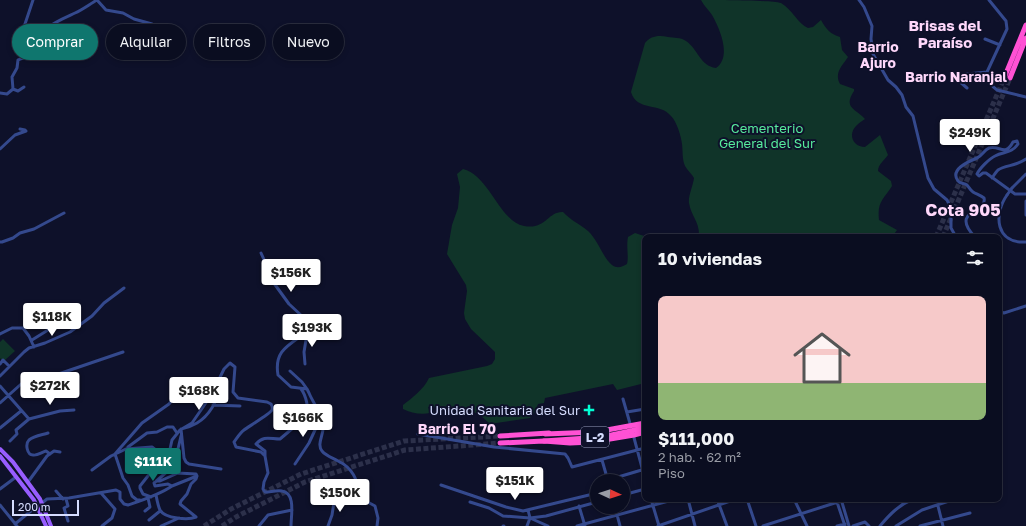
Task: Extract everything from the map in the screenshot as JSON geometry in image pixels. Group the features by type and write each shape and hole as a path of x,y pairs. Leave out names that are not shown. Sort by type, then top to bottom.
{"highway":[{"path":"1026,25 1008,77 1026,38"},
{"path":"545,434 562,431 598,430 642,421"},
{"name":"L-2","path":"500,436 596,432 642,424"},
{"name":"L-2","path":"500,443 602,437 642,429"},
{"path":"544,441 570,443 599,441 642,433"}],"main road":[{"path":"0,449 13,462 42,503 50,526"},
{"path":"0,456 17,476 37,506 46,526"}],"street":[{"path":"25,24 33,0"},
{"path":"53,24 76,13 97,0 106,10 123,13 134,19 152,24"},
{"path":"859,0 864,7 872,26 871,39 873,54 888,80 902,95 906,106 913,116 928,178 934,189 947,200 949,204 952,215 951,228 954,234"},
{"path":"989,0 1007,25 1006,33 987,72 990,83 997,90 1026,97"},
{"path":"985,39 1000,45"},
{"path":"13,89 12,77 17,68 18,60"},
{"path":"967,88 959,81 958,77 967,74 987,72"},
{"path":"13,89 18,91 24,87"},
{"path":"0,93 7,94 13,89"},
{"path":"0,149 15,135 26,132 25,130 20,129"},
{"path":"973,234 966,226 966,220 969,215 983,204 984,198 958,181 957,171 961,166 980,157 988,149 992,148 1005,150 1010,147 1015,140 1018,144 1015,148 1006,153 993,157 977,173 977,176 984,172 1015,194 1025,194"},
{"path":"993,179 1002,168 1018,164 1026,159"},
{"path":"1026,174 1007,195 998,215 1003,232 1016,242 1026,242"},
{"path":"1026,201 1026,215"},
{"path":"0,242 13,238 20,233 34,229 64,212"},
{"path":"261,253 266,264 268,275 289,304 303,317 305,322 304,334 306,340 304,364"},
{"path":"0,376 24,352 70,332 92,316 104,303 124,288"},
{"path":"1002,312 1026,306"},
{"path":"32,340 64,320"},
{"path":"0,334 12,328 23,328 32,340 34,347"},
{"path":"304,334 281,352 277,360 276,368 278,375 291,387 306,389"},
{"path":"0,403 29,377 35,382 123,352"},
{"path":"1,361 3,360 9,366"},
{"path":"172,486 168,484 155,486 154,483 170,469 172,462 170,444 181,429 192,423 215,388 224,370 230,363 235,367 233,392 238,398 271,404 272,410 270,413 244,430 234,442 236,447 261,452 265,456"},
{"path":"290,371 302,382 324,425 320,444 321,449 327,456 344,464 350,470 357,480 362,498 375,506 377,510 376,525"},
{"path":"0,386 29,419"},
{"path":"181,429 195,425 200,421 213,405 217,395 215,388"},
{"path":"291,526 292,510 290,498 286,493 281,491 265,492 263,489 268,473 265,451 256,444 257,442 268,437 280,439 307,416 308,411 304,394 301,389"},
{"path":"115,454 142,423 169,404 174,398"},
{"path":"623,399 642,463"},
{"path":"213,405 240,406"},
{"path":"10,441 17,434 16,430 29,419 55,412 74,410"},
{"path":"627,412 642,410"},
{"path":"0,428 21,411"},
{"path":"295,464 309,443 320,417"},
{"path":"92,470 147,434 157,432 167,427 173,428 177,433"},
{"path":"181,429 184,458 186,462 221,469"},
{"path":"48,433 32,438 26,445 28,451 32,455 46,451 50,454"},
{"path":"178,473 177,453 182,434"},
{"path":"418,434 494,447 565,454 573,467 642,449"},
{"path":"126,448 152,447 161,454 170,452"},
{"path":"28,482 50,454 56,450 60,452"},
{"path":"115,454 123,478 128,485 132,496 137,500 142,500"},
{"path":"602,460 606,474"},
{"path":"150,497 143,494 140,486 155,467"},
{"path":"630,474 642,471"},
{"path":"156,481 160,482 178,473 196,474 197,476"},
{"path":"1,486 17,476"},
{"path":"42,503 50,499 64,499 119,490 120,499 124,504 128,505 156,495 172,486 197,476"},
{"path":"156,495 160,511 165,515 189,520 196,517 180,504 197,476"},
{"path":"441,485 506,507 523,510 589,495"},
{"path":"630,493 642,490"},
{"path":"56,491 64,499 68,506 64,506 68,521"},
{"path":"101,493 115,509 112,518 102,526"},
{"path":"328,526 332,515 334,496"},
{"path":"145,511 150,507 150,497"},
{"path":"470,502 489,508 503,516 530,518 546,516 590,504"},
{"path":"652,502 658,526 728,502"},
{"path":"577,526 664,502"},
{"path":"689,502 695,526"},
{"path":"718,502 727,526"},
{"path":"748,502 756,526"},
{"path":"795,502 807,526"},
{"path":"763,526 832,502"},
{"path":"838,502 847,525"},
{"path":"841,502 847,525"},
{"path":"880,526 893,512 907,502"},
{"path":"896,526 922,510 948,502"},
{"path":"0,505 16,525 37,506"},
{"path":"579,506 585,525"},
{"path":"938,506 942,526"},
{"path":"259,526 268,515 292,510"},
{"path":"527,526 530,518 528,510"},
{"path":"150,520 160,511"},
{"path":"920,526 970,514"},
{"path":"618,515 620,526"},
{"path":"161,526 179,518"},
{"path":"530,518 548,526"},
{"path":"853,526 865,522 868,526"},
{"path":"838,526 847,525"}],"green space":[{"name":"Cementerio General del Sur","path":"701,0 781,3 804,26 808,28 813,27 821,20 829,31 840,37 842,50 848,57 838,73 838,80 840,84 854,89 850,104 854,110 865,119 858,124 852,132 853,139 857,145 865,147 880,135 888,155 880,164 878,171 891,181 892,186 881,202 879,209 879,220 897,230 894,234 699,234 697,223 689,203 694,178 684,163 680,133 677,125 671,116 666,112 661,109 643,105 634,98 631,92 645,43 652,37 661,36 682,39 694,48 706,64 716,68 721,63 724,50 721,35 712,15"},
{"path":"463,169 472,173 488,189 508,216 515,222 524,226 531,227 537,225 558,212 563,212 592,235 609,262 616,267 621,267 627,264 628,237 635,233 642,235 642,384 617,390 613,384 545,398 544,403 538,404 535,412 530,418 490,424 479,414 453,408 428,407 430,413 423,414 413,413 403,409 403,405 421,390 429,378 487,366 492,364 495,359 495,352 471,329 465,319 466,285 447,254 452,225 458,208 460,187 457,174"},
{"path":"3,339 15,351 5,360 0,358 0,342"}],"tunnel":[{"path":"937,234 1005,76"},
{"path":"944,234 1010,78"},
{"path":"204,526 231,509 301,474 404,441 500,436"},
{"path":"222,526 236,517 305,482 405,450 500,443"}],"place":[{"name":"Unidad Sanitaria del Sur","path":"589,410"}],"district":[{"name":"Brisas del Paraíso","path":"945,34"},
{"name":"Barrio Ajuro","path":"878,54"},
{"name":"Barrio Naranjal","path":"956,76"},
{"name":"Cota 905","path":"963,209"},
{"name":"Barrio El 70","path":"457,428"}]}
